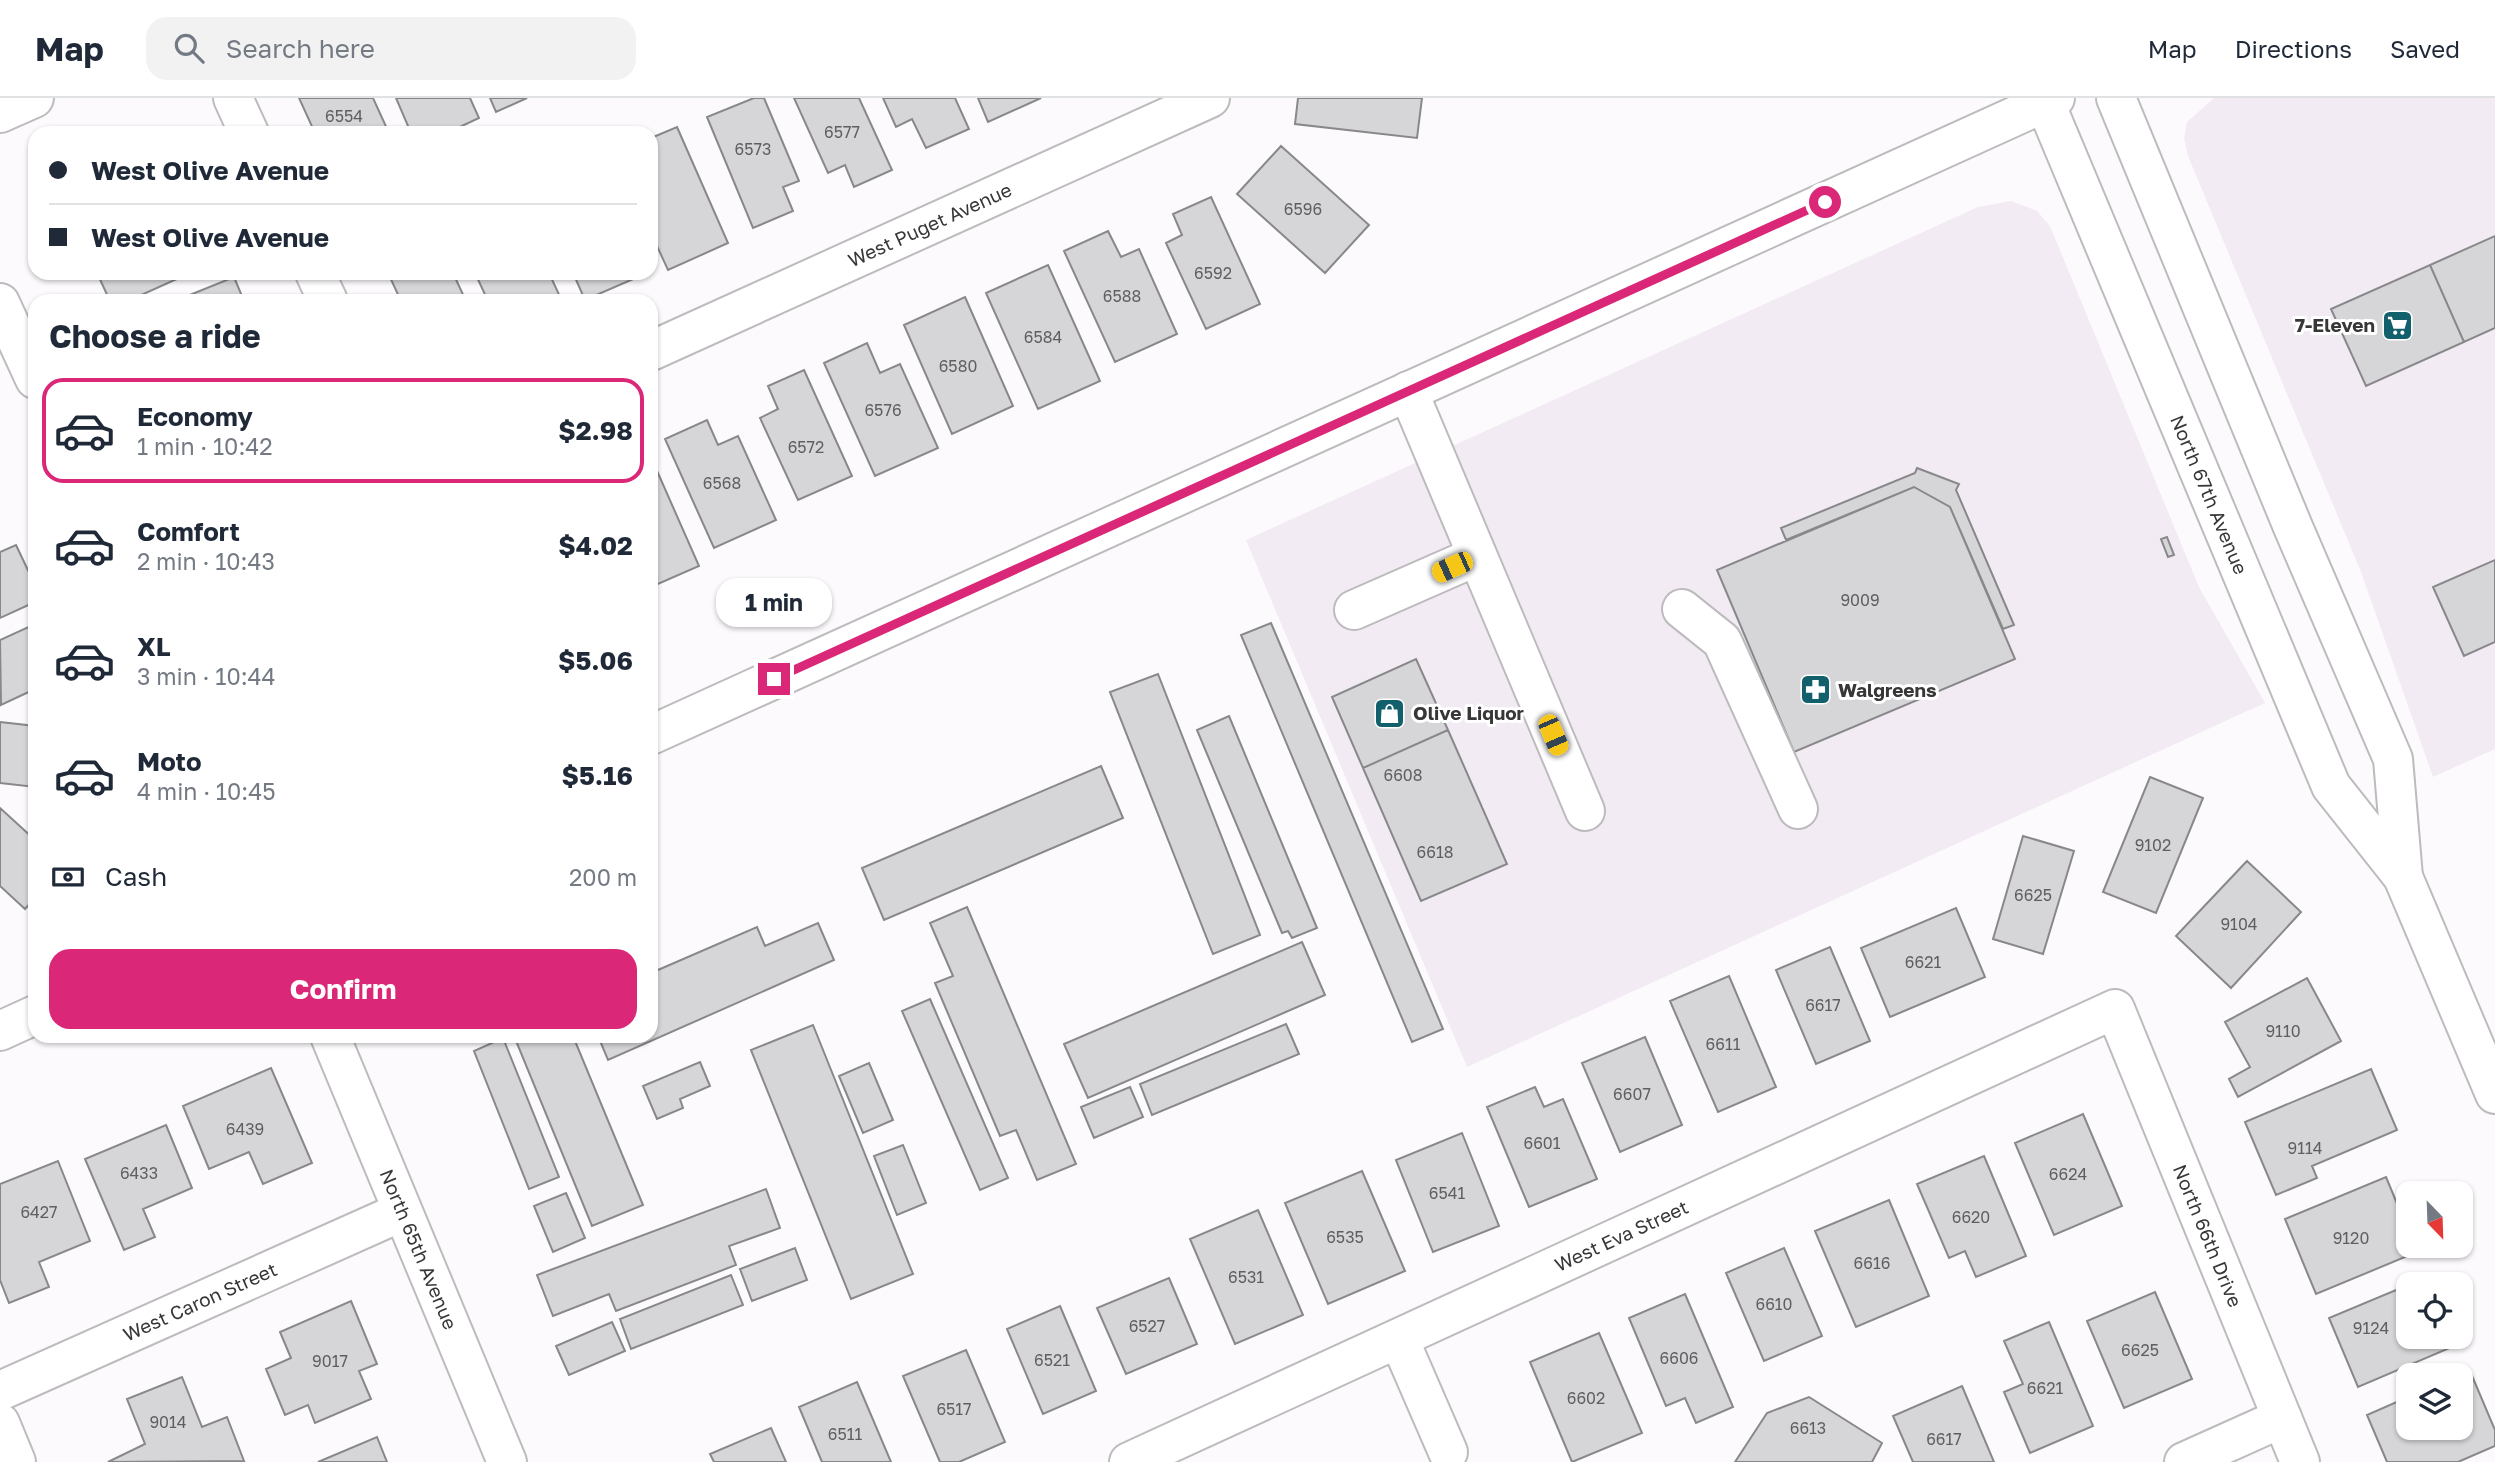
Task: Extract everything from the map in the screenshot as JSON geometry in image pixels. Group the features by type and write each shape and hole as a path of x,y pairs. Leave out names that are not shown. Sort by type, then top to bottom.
{"street":[{"path":"0,113 33,98"},
{"path":"233,98 246,126"},
{"name":"West Puget Avenue","path":"658,348 1210,98"},
{"name":"North 67th Avenue","path":"2116,98 2293,527 2393,759 2403,877"},
{"path":"658,732 2048,100"},
{"name":"North 67th Avenue","path":"2048,100 2331,786 2403,877 2495,1094"},
{"path":"0,303 28,364"},
{"path":"1408,391 1586,811"},
{"path":"1354,610 1477,556"},
{"path":"1682,609 1721,641 1798,809"},
{"name":"West Eva Street","path":"1129,1462 2115,1009"},
{"name":"North 66th Drive","path":"2115,1009 2300,1462"},
{"path":"0,1031 28,1018"},
{"name":"North 65th Avenue","path":"333,1043 507,1462"},
{"name":"West Caron Street","path":"0,1391 401,1212"},
{"path":"1399,1339 1448,1452"},
{"path":"2184,1462 2282,1418"},
{"path":"0,1423 16,1462"}],"shaded area":[{"path":"2214,98 2495,98 2495,749 2433,777 2361,572 2188,156 2184,139 2187,122"},
{"path":"2011,201 2037,211 2050,226 2199,587 2265,703 1467,1067 1246,540 1978,207"}],"building":[{"path":"299,98 373,98 386,126 312,126"},
{"path":"396,98 470,98 479,118 462,126 408,126"},
{"path":"490,98 527,98 496,112"},
{"path":"754,98 764,98 799,181 783,187 793,211 753,228 707,117"},
{"path":"794,98 859,98 892,170 854,187 845,165 828,173"},
{"path":"883,98 955,98 969,129 926,148 912,119 896,127"},
{"path":"978,98 1041,98 988,122"},
{"path":"1298,98 1422,98 1417,138 1295,124"},
{"path":"677,127 728,243 668,270 658,248 658,135"},
{"path":"1281,146 1369,225 1325,273 1237,194"},
{"path":"1211,197 1260,304 1206,329 1166,243 1182,235 1173,214"},
{"path":"1108,231 1121,257 1139,249 1177,334 1115,362 1064,251"},
{"path":"2495,236 2495,328 2464,342 2430,265"},
{"path":"1048,265 1100,381 1038,409 986,293"},
{"name":"7-Eleven","path":"2430,265 2464,342 2366,386 2331,309"},
{"path":"100,280 174,280 144,294 107,294"},
{"path":"227,280 235,280 241,294 192,294"},
{"path":"391,280 456,280 463,294 398,294"},
{"path":"478,280 552,280 559,294 485,294"},
{"path":"576,280 631,280 599,294 582,294"},
{"path":"965,297 1013,406 952,434 904,325"},
{"path":"867,343 880,373 900,364 938,448 875,476 824,363"},
{"path":"804,370 852,476 798,500 760,418 778,409 768,386"},
{"path":"707,420 718,445 738,436 776,520 714,548 665,439"},
{"path":"1917,468 1959,484 1956,490 2014,625 2003,629 1950,507 1914,487 1786,540 1781,528 1915,473"},
{"path":"658,473 699,566 658,584"},
{"name":"Walgreens","path":"1914,487 1950,507 2015,659 1794,752 1717,570"},
{"path":"2167,537 2174,555 2168,557 2161,539"},
{"path":"16,545 28,570 28,605 0,618 0,552"},
{"path":"2495,560 2495,642 2464,656 2433,587"},
{"path":"1271,623 1443,1029 1412,1042 1241,635"},
{"path":"28,627 28,692 1,705 0,640"},
{"name":"Olive Liquor","path":"1416,659 1448,730 1363,768 1332,697"},
{"path":"1158,674 1260,935 1213,954 1110,692"},
{"path":"1229,716 1317,928 1292,938 1288,931 1282,933 1197,730"},
{"path":"0,722 28,725 28,786 0,783"},
{"path":"1448,730 1507,864 1421,901 1363,768"},
{"path":"1101,766 1123,818 884,920 862,868"},
{"path":"2150,777 2203,798 2156,913 2103,892"},
{"path":"0,808 28,834 28,906 25,909 0,886"},
{"path":"2023,836 2074,851 2043,954 1993,939"},
{"path":"2247,861 2301,912 2231,988 2176,936"},
{"path":"967,907 1076,1164 1037,1180 1016,1130 1000,1136 935,983 953,976 930,923"},
{"path":"1956,908 1985,977 1890,1017 1861,948"},
{"path":"818,923 834,960 658,1038 658,970 757,927 765,946"},
{"path":"1302,942 1325,995 1088,1098 1064,1044"},
{"path":"1830,947 1870,1041 1816,1064 1776,970"},
{"path":"1729,976 1776,1087 1718,1112 1670,1001"},
{"path":"2307,978 2341,1041 2238,1097 2229,1079 2250,1067 2225,1022"},
{"path":"930,999 1008,1178 980,1190 902,1011"},
{"path":"1286,1024 1299,1054 1152,1115 1140,1084"},
{"path":"813,1025 913,1274 851,1299 751,1050"},
{"path":"1645,1037 1682,1125 1620,1152 1582,1063"},
{"path":"492,1043 505,1043 559,1177 529,1189 474,1051"},
{"path":"517,1043 576,1043 643,1205 592,1226"},
{"path":"601,1043 646,1043 608,1060"},
{"path":"700,1062 710,1086 680,1099 683,1108 657,1119 643,1086"},
{"path":"869,1063 893,1120 863,1133 839,1076"},
{"path":"271,1068 312,1163 263,1184 249,1152 209,1169 183,1106"},
{"path":"2371,1069 2397,1130 2312,1166 2317,1178 2276,1195 2245,1122"},
{"path":"1130,1087 1143,1117 1094,1138 1081,1107"},
{"path":"1535,1087 1544,1107 1563,1099 1597,1179 1529,1207 1487,1107"},
{"path":"2083,1114 2122,1206 2054,1235 2015,1143"},
{"path":"166,1125 192,1188 143,1209 155,1237 124,1250 85,1159"},
{"path":"1462,1133 1499,1226 1433,1252 1396,1160"},
{"path":"903,1145 926,1203 897,1215 874,1156"},
{"path":"1984,1156 2026,1256 1976,1277 1965,1251 1949,1258 1917,1184"},
{"path":"58,1161 90,1241 39,1262 49,1287 9,1303 0,1280 0,1184"},
{"path":"1362,1171 1405,1271 1328,1304 1285,1203"},
{"path":"2386,1177 2396,1201 2396,1258 2403,1258 2316,1294 2285,1219"},
{"path":"766,1189 780,1228 729,1246 736,1265 616,1311 609,1294 553,1316 537,1275"},
{"path":"566,1193 585,1238 553,1252 534,1206"},
{"path":"1889,1200 1929,1296 1856,1327 1815,1231"},
{"path":"1258,1210 1303,1315 1235,1344 1190,1239"},
{"path":"795,1248 807,1280 752,1301 740,1269"},
{"path":"1784,1248 1822,1336 1764,1361 1726,1273"},
{"path":"731,1275 743,1305 631,1349 620,1319"},
{"path":"1169,1278 1197,1344 1126,1374 1097,1308"},
{"path":"2396,1290 2396,1349 2447,1349 2414,1363 2396,1363 2396,1371 2358,1387 2329,1318"},
{"path":"2155,1292 2192,1379 2124,1408 2087,1321"},
{"path":"1685,1294 1733,1407 1696,1423 1685,1398 1666,1406 1629,1318"},
{"path":"351,1301 377,1364 359,1371 371,1399 315,1423 308,1405 285,1415 266,1369 291,1358 280,1332"},
{"path":"1060,1306 1096,1391 1043,1414 1007,1329"},
{"path":"612,1322 625,1351 569,1375 556,1346"},
{"path":"2049,1322 2093,1426 2030,1453 2004,1392 2023,1384 2004,1341"},
{"path":"1599,1333 1642,1433 1572,1462 1530,1362"},
{"path":"966,1350 1005,1442 959,1462 940,1462 903,1376"},
{"path":"182,1377 202,1427 227,1417 244,1461 108,1462 145,1444 127,1399"},
{"path":"2473,1378 2495,1430 2495,1446 2458,1462 2387,1462 2367,1415 2396,1402 2396,1440 2473,1440"},
{"path":"857,1382 891,1462 822,1462 799,1407"},
{"path":"1962,1386 1994,1462 1913,1462 1893,1416"},
{"path":"1809,1397 1882,1443 1872,1462 1735,1462 1767,1413"},
{"path":"771,1428 786,1462 714,1462 710,1454"},
{"path":"377,1437 387,1462 318,1462"}],"place":[{"name":"7-Eleven","path":"2398,325"},
{"name":"Walgreens","path":"1815,690"},
{"name":"Olive Liquor","path":"1390,713"}],"route":[{"path":"774,679 1825,202"}]}
